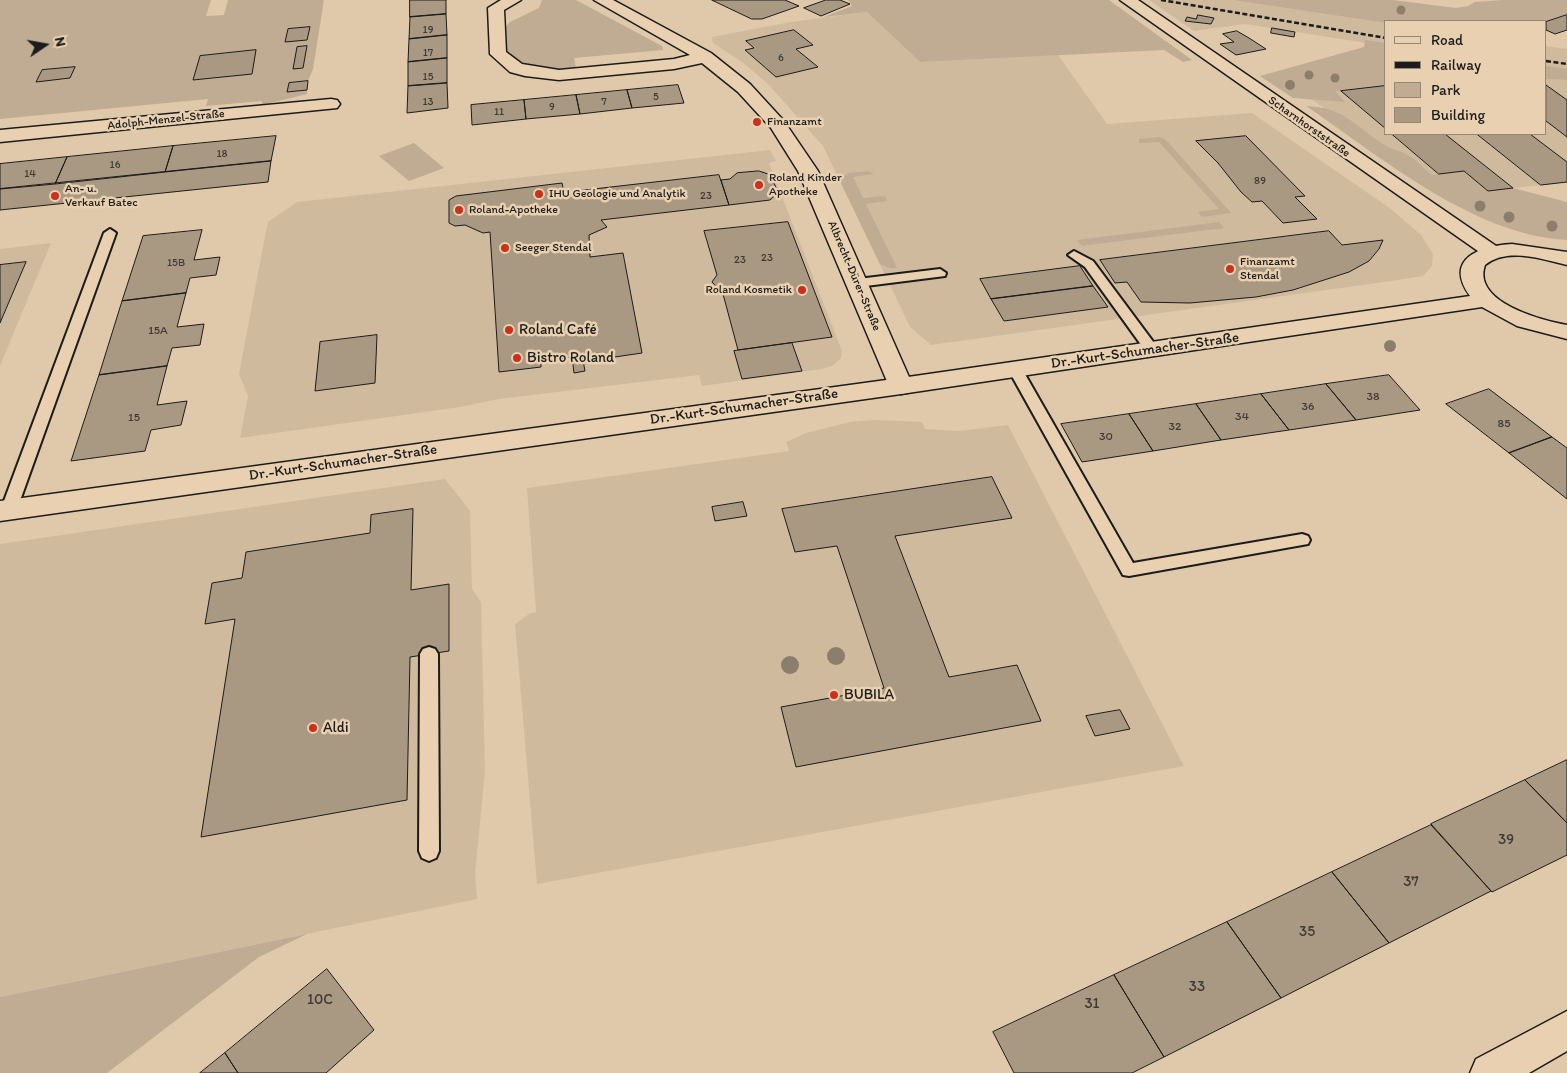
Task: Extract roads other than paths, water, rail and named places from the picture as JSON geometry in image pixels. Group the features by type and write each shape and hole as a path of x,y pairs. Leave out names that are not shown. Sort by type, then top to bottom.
{"street":[{"path":"513,0 496,8 496,42 498,54 516,68 531,72 559,74 683,63 705,57"},
{"name":"Albrecht-Dürer-Straße","path":"602,0 705,57 744,88 767,112 790,142 808,171 901,386"},
{"name":"Scharnhorststraße","path":"1128,0 1492,252"},
{"name":"Adolph-Menzel-Straße","path":"0,136 331,104"},
{"path":"1567,259 1530,250 1492,252 1478,259 1474,264 1471,274 1475,287 1487,300 1504,312 1526,322 1567,332"},
{"name":"Dr.-Kurt-Schumacher-Straße","path":"5,510 901,386 1487,300"},
{"path":"1490,1073 1567,1030"}],"lane":[{"path":"5,510 110,232"},
{"path":"1074,256 1089,264 1152,350"},
{"path":"858,283 940,273"},
{"path":"1015,369 1129,570 1302,540"},
{"path":"429,654 429,851"}],"railway":[{"path":"1161,0 1384,38"},
{"path":"1547,61 1567,64"}],"place":[{"name":"Finanzamt","path":"757,122"},
{"name":"Roland Kinder Apotheke","path":"759,185"},
{"name":"IHU Geologie und Analytik","path":"539,194"},
{"name":"An- u. Verkauf Batec","path":"55,196"},
{"name":"Roland-Apotheke","path":"459,210"},
{"name":"Seeger Stendal","path":"505,248"},
{"name":"Finanzamt Stendal","path":"1230,269"},
{"name":"Roland Kosmetik","path":"802,290"},
{"name":"Roland Café","path":"509,330"},
{"name":"Bistro Roland","path":"517,358"},
{"name":"BUBILA","path":"834,695"},
{"name":"Aldi","path":"313,728"}]}
